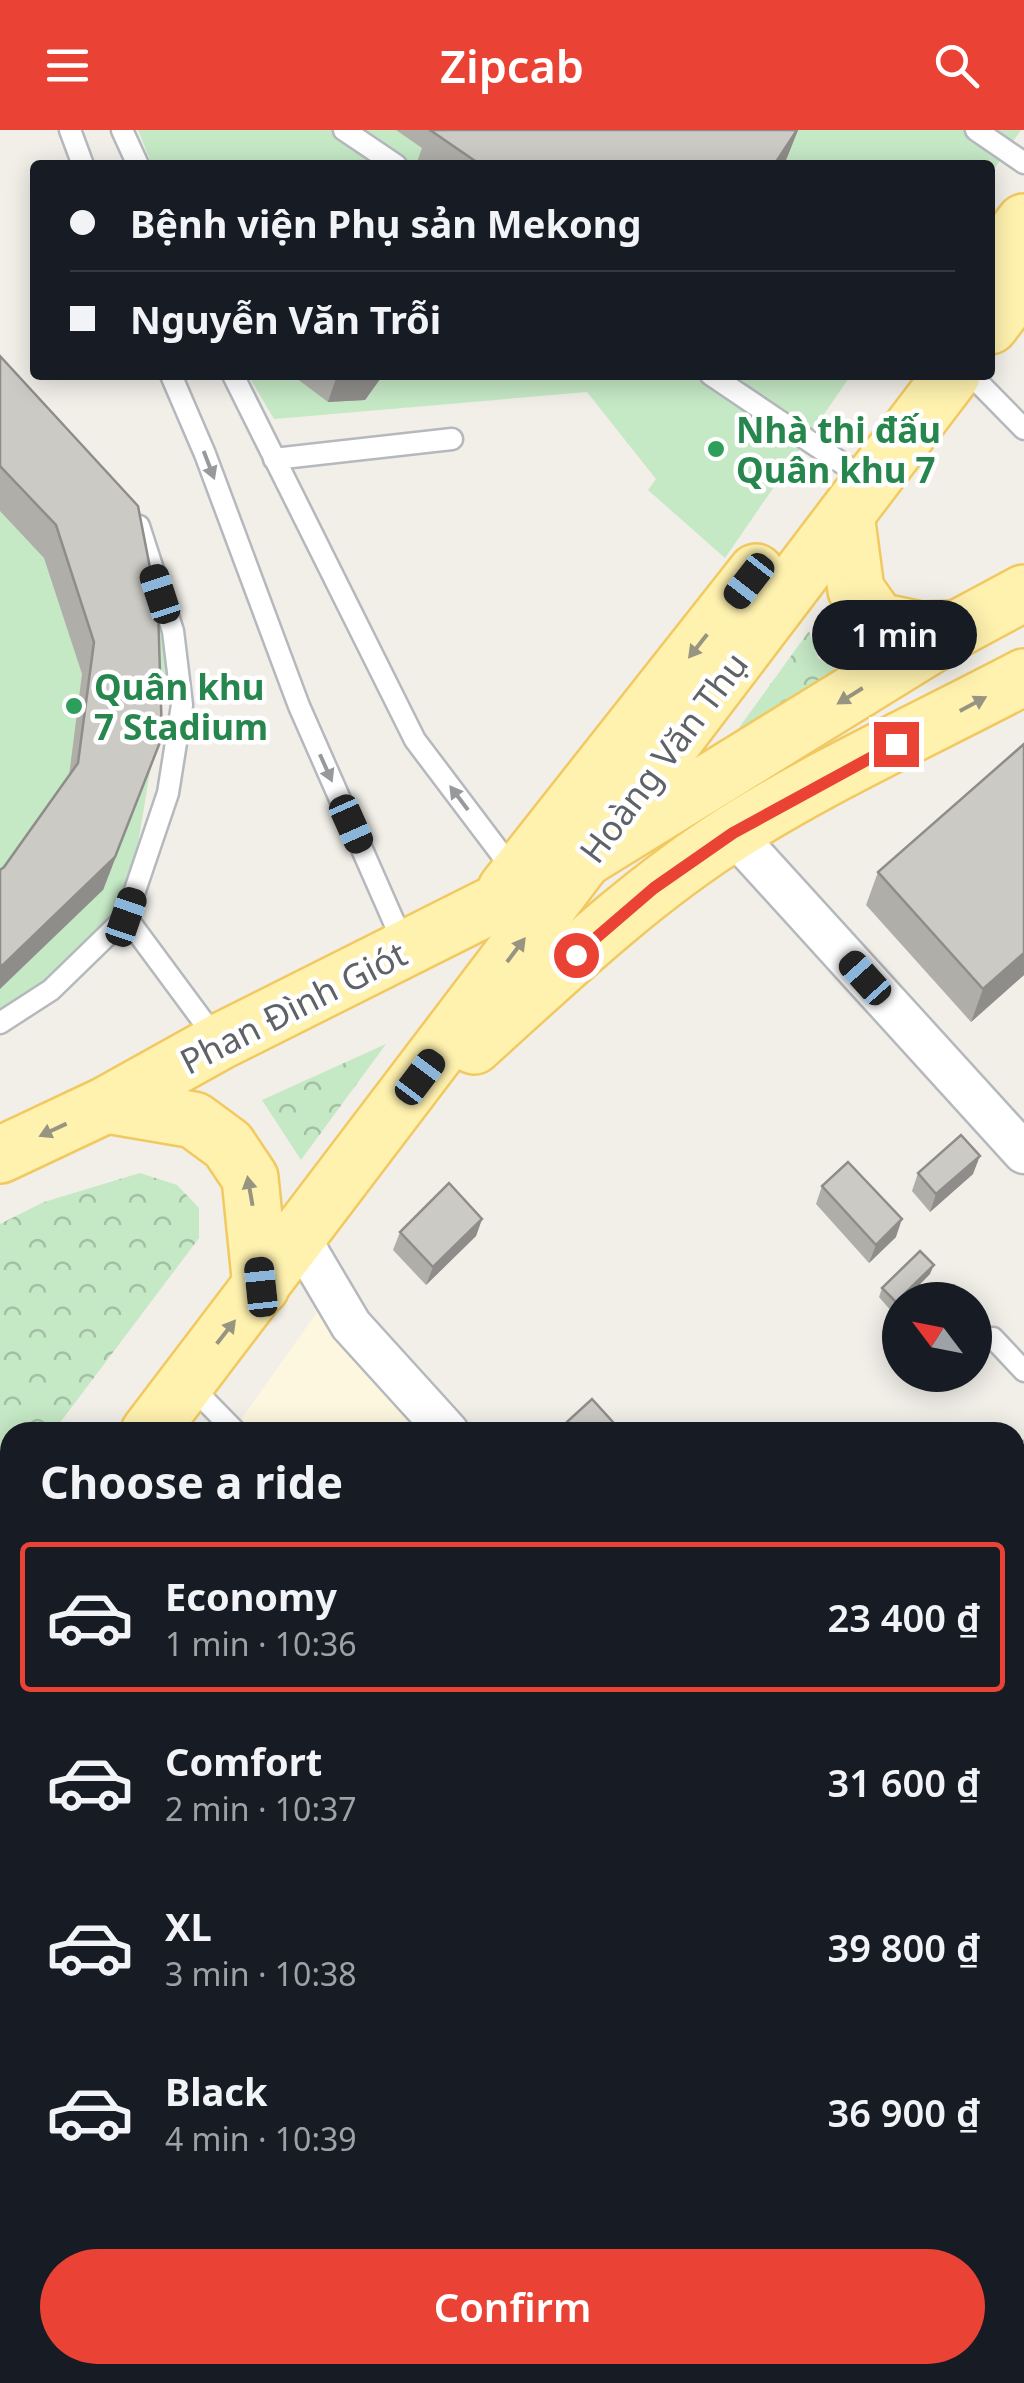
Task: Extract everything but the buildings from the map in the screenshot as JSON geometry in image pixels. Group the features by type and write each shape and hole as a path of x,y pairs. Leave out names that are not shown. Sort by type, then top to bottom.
{"main road":[{"path":"995,260 1024,222"},
{"path":"995,319 1024,281"},
{"name":"Hoàng Văn Thụ","path":"373,1140 586,858 853,487 906,380"},
{"name":"Hoàng Văn Thụ","path":"506,890 948,380"},
{"path":"853,487 851,571 856,590 878,620 922,630 957,630"},
{"name":"Phan Đình Giót","path":"0,1155 106,1105 219,1042 406,950 506,890 586,858 957,630 1024,593"},
{"path":"157,1422 373,1140 615,921 654,888 733,833 1024,677"},
{"path":"106,1105 194,1120 228,1145 250,1178 261,1287"}],"street":[{"path":"733,833 1024,1152"},
{"path":"299,1237 350,1326 439,1422"}],"lane":[{"path":"70,130 81,160"},
{"path":"122,130 136,160"},
{"path":"344,130 389,160"},
{"path":"976,130 1024,163"},
{"path":"174,380 206,454 299,706 406,950"},
{"path":"235,380 415,740 506,890"},
{"path":"717,380 853,487"},
{"path":"976,380 1024,429"},
{"path":"274,459 452,439"},
{"path":"0,1023 51,990 126,917 168,793 182,705 172,631 136,518 124,503"},
{"path":"126,917 219,1042"},
{"path":"992,1338 1024,1371"},
{"path":"187,1383 226,1422"}],"shaded area":[{"path":"320,1308 413,1422 239,1422"}],"green space":[{"path":"138,130 1021,130 995,168 995,160 150,160"},
{"name":"Quân khu 7 Stadium","path":"0,360 173,631 126,917 0,1019"},
{"name":"Nhà thi đấu Quân khu 7","path":"251,380 848,380 725,558 648,490 656,479 587,392 274,419"},
{"path":"809,631 818,658 845,675 736,732"},
{"path":"386,1044 301,1160 262,1100"},
{"path":"140,1173 177,1185 199,1208 199,1238 61,1422 0,1422 0,1224 44,1202"}],"place":[{"name":"Nhà thi đấu Quân khu 7","path":"716,449"},
{"name":"Quân khu 7 Stadium","path":"74,706"}],"route":[{"path":"576,955 654,888 733,833 896,744"}]}
